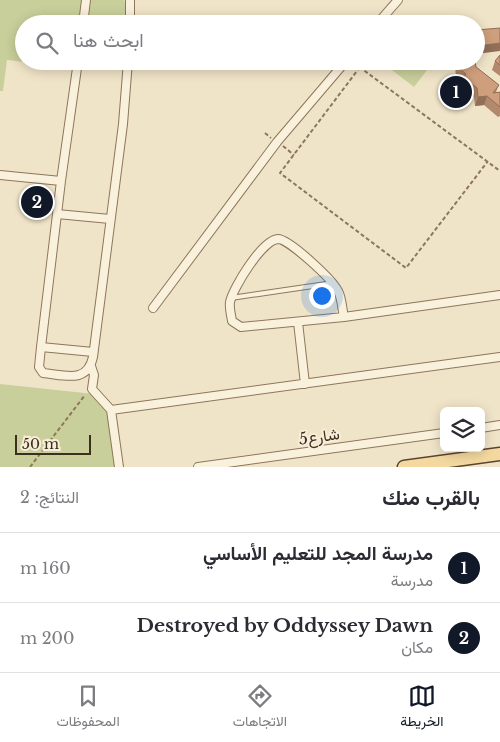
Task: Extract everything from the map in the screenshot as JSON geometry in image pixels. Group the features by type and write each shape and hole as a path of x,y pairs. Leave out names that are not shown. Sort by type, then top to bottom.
{"main road":[{"path":"404,467 500,454"}],"street":[{"path":"84,15 86,0"},
{"path":"130,0 130,15"},
{"path":"385,15 398,0"},
{"path":"77,70 61,181 39,366 43,373 79,376 91,366"},
{"path":"119,467 111,410 109,405 94,392 92,386 94,375 91,366 123,124 127,70"},
{"path":"153,308 277,142 338,70"},
{"path":"0,175 61,181"},
{"path":"57,214 110,219"},
{"path":"344,317 339,292 333,283 291,244 278,239 272,241 260,252 236,286 231,298 230,310 232,321 241,327 344,317 500,295"},
{"path":"298,322 305,384"},
{"path":"41,347 93,352"},
{"path":"111,410 500,357"},
{"path":"485,427 500,425"},
{"name":"شارع5","path":"198,467 440,434"}],"lane":[{"path":"231,298 333,283"}],"path":[{"path":"358,70 280,173 406,268 488,161"},
{"path":"364,70 500,171"},
{"path":"30,467 92,386"}],"green space":[{"path":"0,0 124,0 126,5 125,15 15,15 15,61 7,60 3,91 0,91"},
{"path":"392,70 427,70 414,87"},
{"path":"0,384 94,394 107,406 114,467 0,467"}],"building":[{"path":"500,28 500,43 485,45 485,29"},
{"path":"500,55 500,65 495,61"},
{"path":"461,70 480,70 499,85 493,93 500,92 500,107 487,96 478,97 477,88 463,78 466,74"}],"place":[{"name":"مدرسة المجد للتعليم الأساسي","path":"456,92"},
{"name":"Destroyed by Oddyssey Dawn","path":"37,202"}]}
